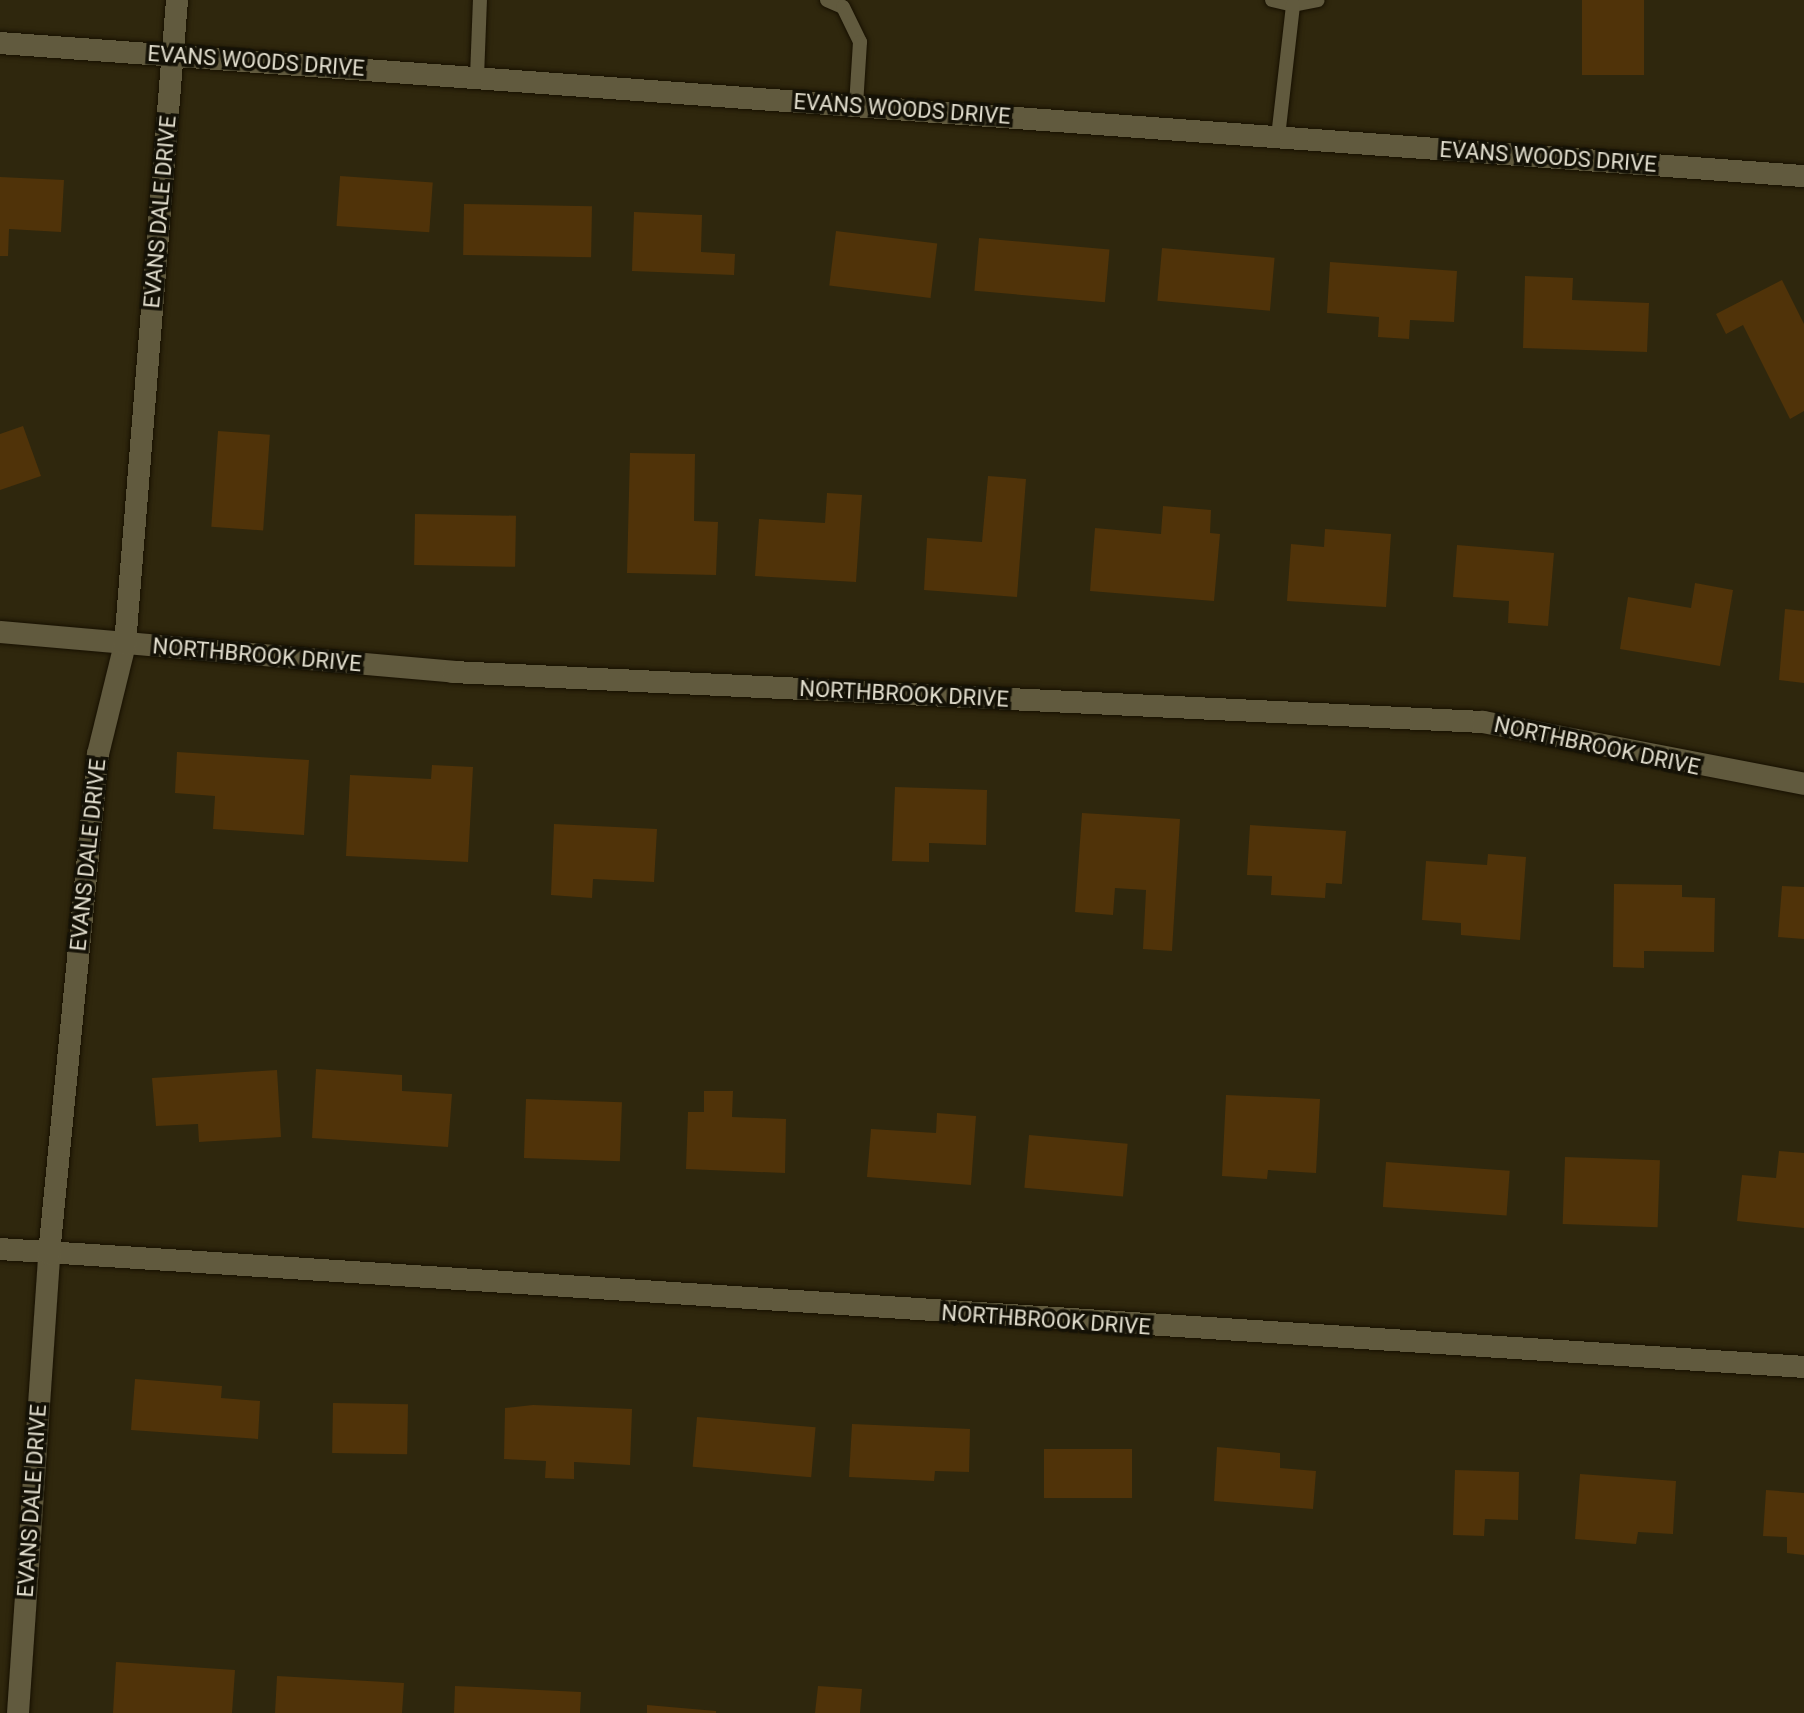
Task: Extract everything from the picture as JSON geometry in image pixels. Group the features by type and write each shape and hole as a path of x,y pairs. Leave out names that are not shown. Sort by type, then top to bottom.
{"street":[{"name":"EVANS DALE DRIVE","path":"18,1713 49,1254 98,754 125,644 177,0"},
{"name":"EVANS WOODS DRIVE","path":"0,43 1804,176"},
{"name":"NORTHBROOK DRIVE","path":"0,632 453,672 1483,722 1804,784"},
{"name":"NORTHBROOK DRIVE","path":"0,1249 1804,1367"}],"lane":[{"path":"477,77 480,0"},
{"path":"827,0 843,7 860,42 856,105"},
{"path":"1272,0 1293,5 1318,0"},
{"path":"1278,137 1293,5"}],"building":[{"path":"1582,0 1644,0 1644,75 1582,75"},
{"path":"340,176 433,182 429,232 337,226"},
{"path":"0,177 64,180 61,232 9,229 8,256 0,256"},
{"path":"464,204 592,206 591,257 463,255"},
{"path":"634,212 702,215 701,252 735,254 734,275 632,271"},
{"path":"836,231 937,243 931,298 829,286"},
{"path":"979,238 1110,249 1105,302 974,291"},
{"path":"1162,248 1275,258 1270,311 1157,301"},
{"path":"1330,262 1457,271 1454,322 1410,320 1409,339 1378,337 1379,317 1327,313"},
{"path":"1525,276 1573,278 1572,300 1649,303 1647,352 1523,348"},
{"path":"1782,280 1804,324 1804,411 1790,419 1743,325 1726,334 1716,314"},
{"path":"23,426 41,476 0,490 0,434"},
{"path":"218,431 270,435 263,530 211,527"},
{"path":"630,453 695,454 694,521 718,522 716,575 627,573"},
{"path":"988,476 1026,479 1017,597 924,590 927,538 982,542"},
{"path":"827,493 862,495 856,582 755,576 759,519 825,523"},
{"path":"1163,506 1211,510 1210,533 1220,534 1214,601 1090,591 1095,528 1161,534"},
{"path":"415,514 516,516 515,567 414,565"},
{"path":"1325,529 1391,534 1386,607 1287,601 1291,544 1324,547"},
{"path":"1457,545 1554,553 1548,626 1508,623 1509,601 1453,597"},
{"path":"1695,583 1733,590 1720,666 1620,649 1628,597 1691,608"},
{"path":"1785,609 1804,611 1804,683 1779,680"},
{"path":"177,752 309,760 304,835 213,829 215,796 175,793"},
{"path":"432,765 473,767 468,862 346,856 350,775 431,779"},
{"path":"895,787 987,790 986,845 929,843 929,862 892,861"},
{"path":"1082,813 1180,819 1172,951 1143,949 1146,890 1115,888 1113,915 1075,912"},
{"path":"554,824 657,829 654,882 593,879 592,898 551,895"},
{"path":"1250,825 1346,831 1342,884 1326,883 1325,898 1271,895 1272,876 1247,875"},
{"path":"1488,854 1526,857 1520,940 1461,935 1461,923 1422,920 1426,861 1487,865"},
{"path":"1614,884 1682,885 1682,897 1715,898 1714,952 1644,951 1644,968 1613,967"},
{"path":"1782,886 1804,887 1804,939 1778,937"},
{"path":"316,1069 402,1075 402,1091 452,1094 448,1147 312,1138"},
{"path":"277,1070 281,1137 199,1142 198,1124 156,1126 152,1078"},
{"path":"704,1091 733,1091 732,1117 786,1119 785,1173 686,1169 688,1112 704,1112"},
{"path":"1226,1095 1320,1099 1316,1173 1268,1170 1267,1179 1222,1176"},
{"path":"526,1099 622,1102 620,1161 524,1158"},
{"path":"937,1113 976,1116 971,1185 867,1177 871,1129 936,1133"},
{"path":"1029,1135 1128,1144 1123,1196 1024,1188"},
{"path":"1779,1151 1804,1153 1804,1228 1737,1221 1742,1175 1776,1178"},
{"path":"1565,1157 1660,1160 1658,1227 1563,1224"},
{"path":"1386,1162 1510,1171 1507,1216 1383,1207"},
{"path":"135,1379 222,1386 221,1398 260,1401 258,1439 131,1430"},
{"path":"333,1403 408,1404 407,1454 332,1453"},
{"path":"533,1405 632,1409 630,1465 574,1462 574,1479 545,1478 546,1461 504,1459 505,1408"},
{"path":"697,1417 816,1427 811,1477 693,1467"},
{"path":"852,1424 970,1429 969,1472 935,1471 934,1481 849,1477"},
{"path":"1217,1447 1280,1453 1280,1468 1316,1471 1313,1509 1214,1501"},
{"path":"1044,1449 1132,1449 1132,1498 1044,1498"},
{"path":"1455,1470 1519,1472 1518,1520 1485,1519 1484,1536 1453,1535"},
{"path":"1580,1474 1676,1481 1673,1534 1638,1532 1636,1544 1575,1539"},
{"path":"1766,1490 1804,1493 1804,1555 1787,1553 1787,1537 1763,1536"},
{"path":"116,1662 235,1670 232,1713 113,1713"},
{"path":"277,1676 404,1683 402,1713 275,1713"},
{"path":"455,1686 581,1692 580,1713 454,1713"},
{"path":"818,1686 862,1689 860,1713 815,1713"},
{"path":"647,1705 716,1711 716,1713 647,1713"}]}
